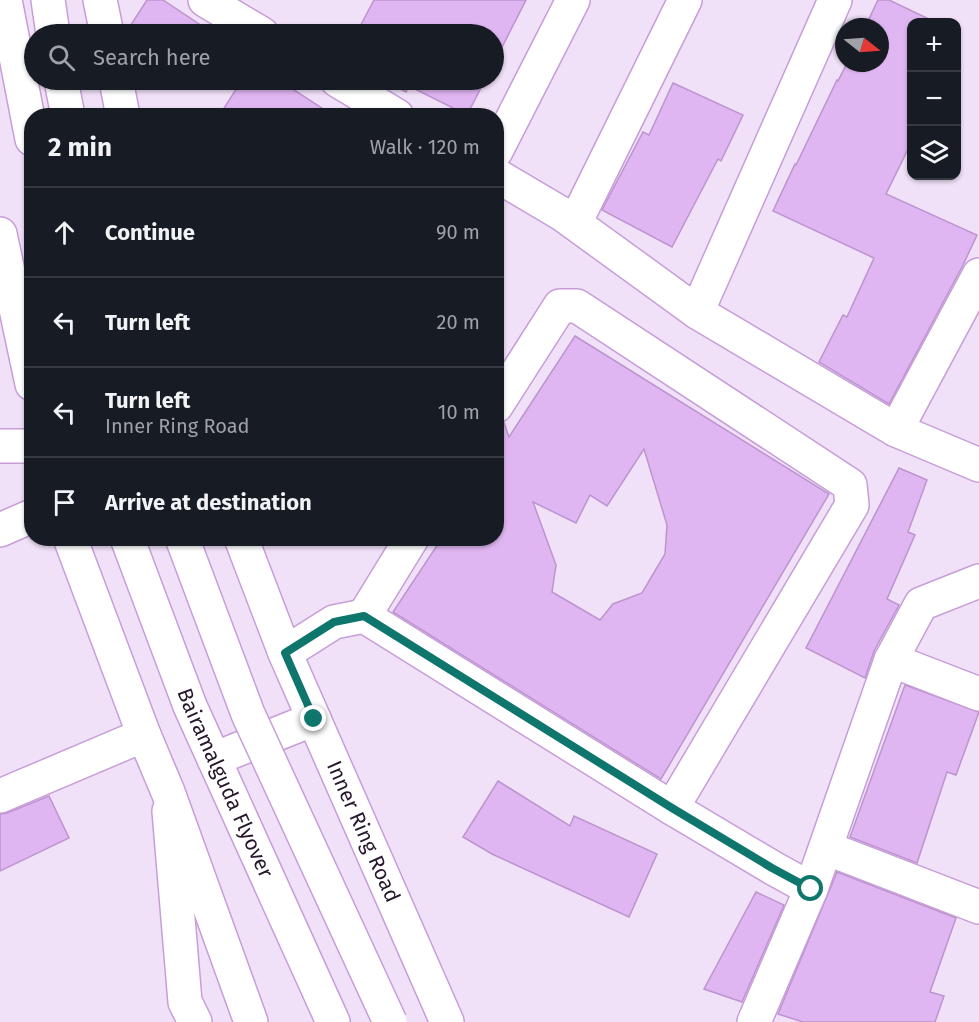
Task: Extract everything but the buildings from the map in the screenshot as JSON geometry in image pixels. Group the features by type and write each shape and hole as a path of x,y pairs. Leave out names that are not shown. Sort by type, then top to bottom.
{"main road":[{"path":"5,0 26,108"},
{"path":"48,0 52,24"},
{"path":"100,0 105,24"},
{"path":"205,0 245,24"},
{"path":"504,134 573,0"},
{"path":"575,223 685,0"},
{"path":"698,312 835,0"},
{"path":"63,90 66,108"},
{"path":"118,90 121,108"},
{"path":"354,90 384,108"},
{"path":"504,180 575,223 698,312 896,430 979,465"},
{"path":"0,234 24,346"},
{"path":"896,430 979,275"},
{"path":"504,394 560,306 577,306 850,485 852,505 672,808"},
{"path":"0,446 24,446"},
{"path":"0,530 24,520"},
{"path":"73,546 144,735 168,792 251,1022"},
{"name":"Bairamalguda Flyover","path":"130,546 190,706 329,1013"},
{"path":"185,546 248,714 390,1022"},
{"name":"Inner Ring Road","path":"245,546 285,653 447,1022"},
{"path":"364,616 407,546"},
{"path":"756,1021 811,889 891,660 921,604 979,581"},
{"path":"285,653 334,622 364,616 672,808 811,889"},
{"path":"891,660 979,694"},
{"path":"214,759 314,719"},
{"path":"0,796 144,735"},
{"path":"168,792 185,1002 195,1022"},
{"path":"826,848 979,907"}],"route":[{"path":"314,719 285,653 334,622 364,616 672,808 811,889"}]}
